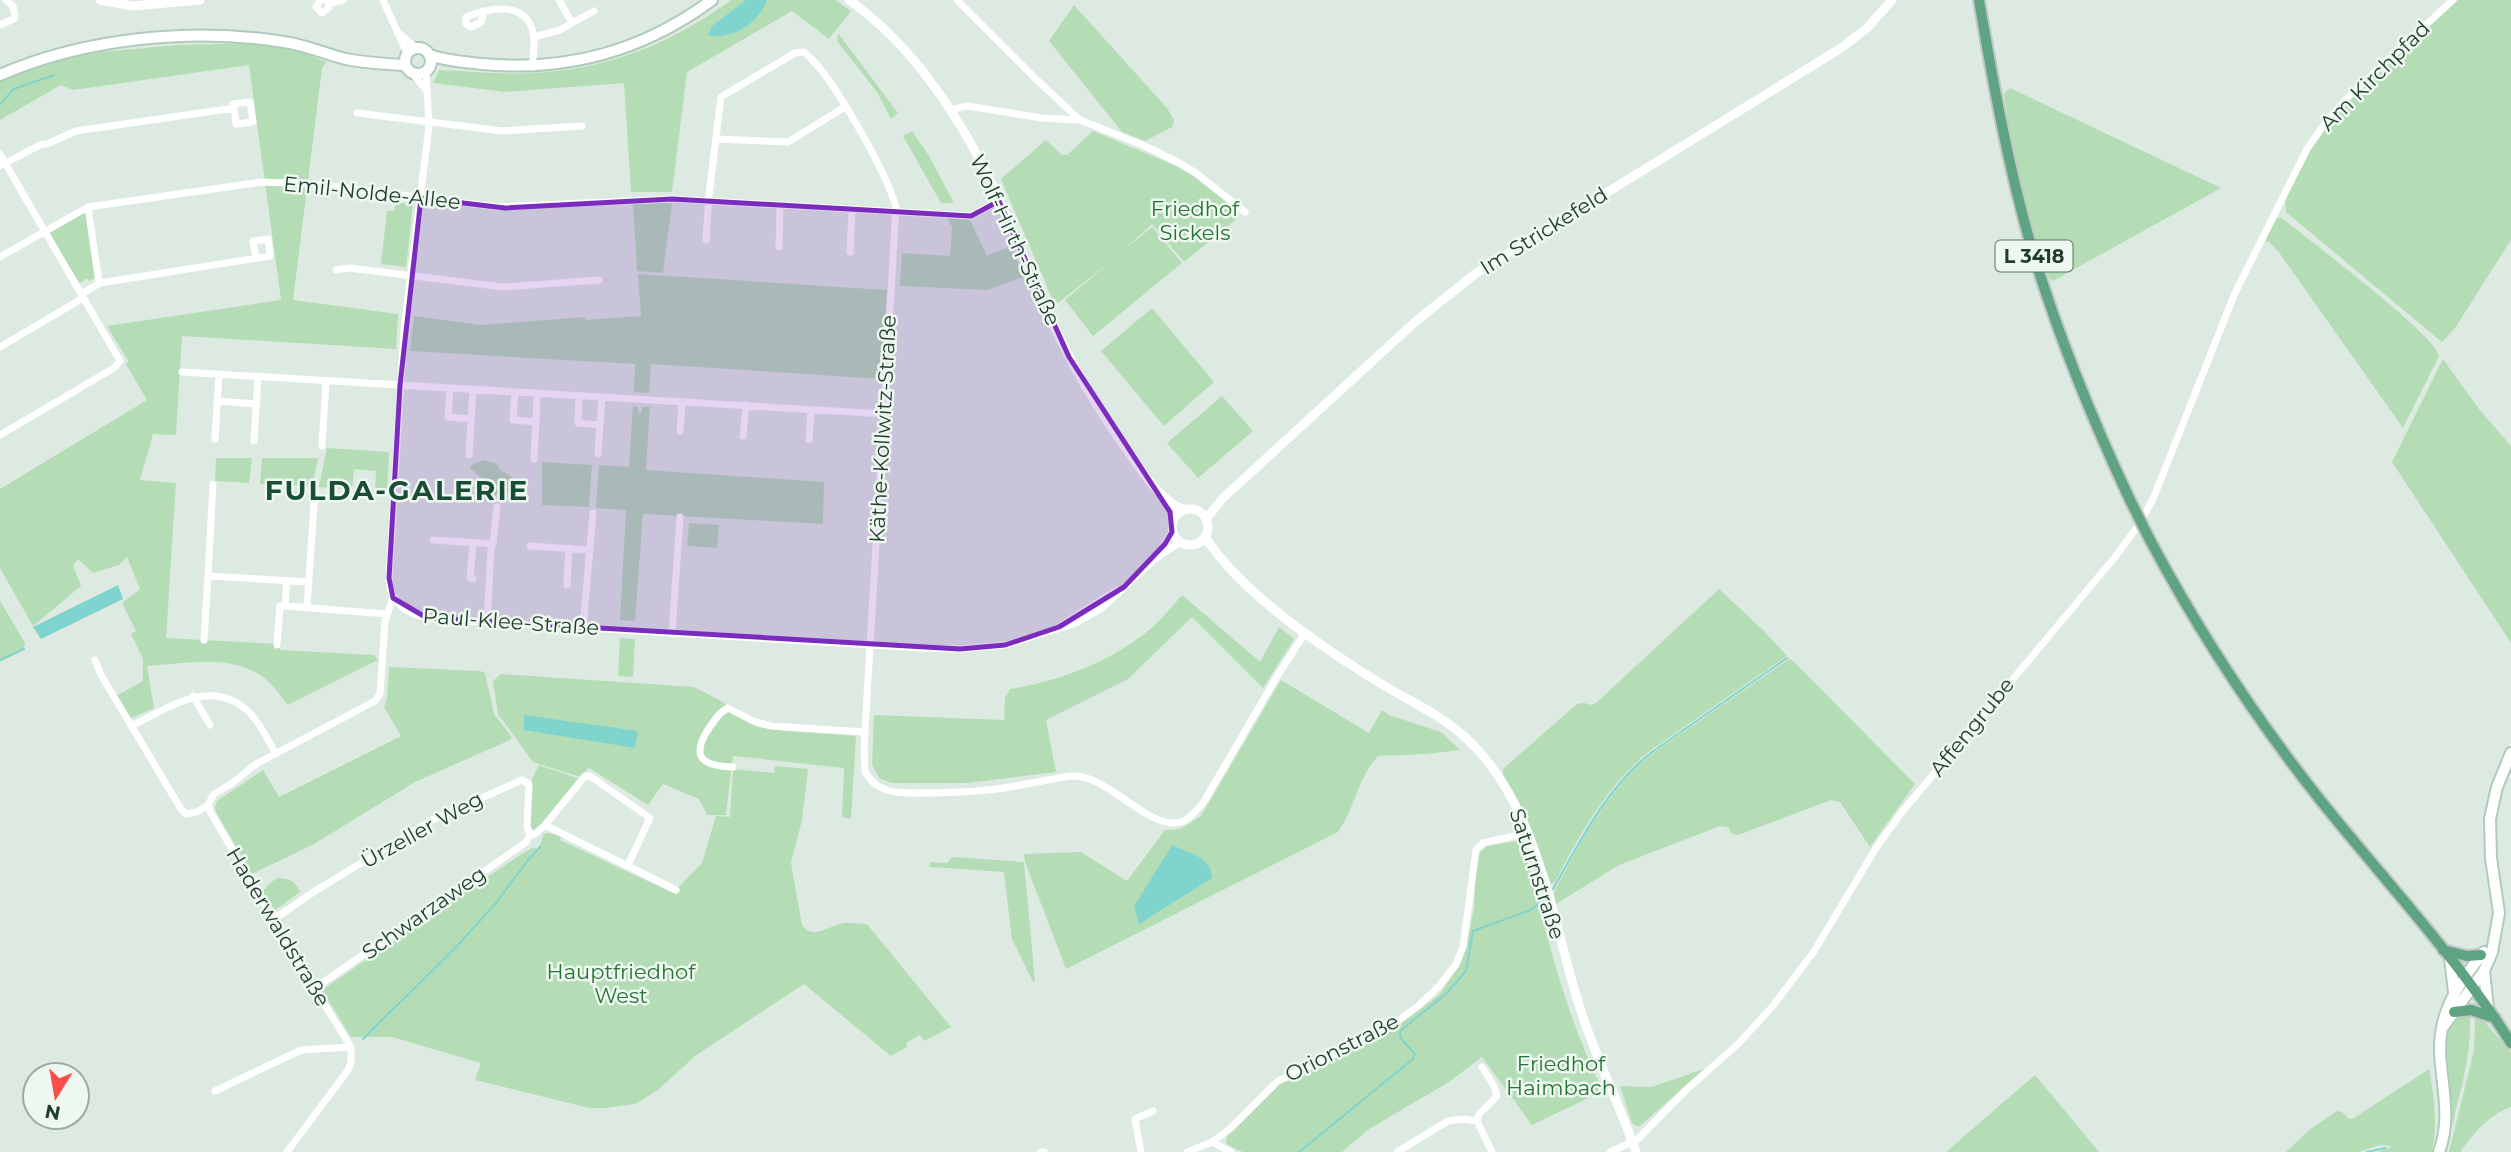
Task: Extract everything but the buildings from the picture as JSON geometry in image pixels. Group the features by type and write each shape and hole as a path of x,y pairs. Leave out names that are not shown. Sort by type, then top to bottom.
{"main road":[{"path":"0,75 80,50 122,42 173,37 275,40 348,59 383,63 409,59 422,49 429,55 452,61 533,66 571,62 620,49 661,33 712,0"},
{"name":"L 3418","path":"1979,0 2002,127 2035,257 2077,380 2150,540 2211,646 2262,722 2320,800 2468,981 2511,1043"},
{"path":"427,70 431,61 429,55"},
{"path":"409,59 421,74 452,61"},
{"path":"2488,1009 2484,971 2498,922 2490,819 2497,787 2511,753"},
{"path":"2443,1027 2454,1012 2481,955 2494,939"},
{"path":"2454,992 2446,954 2481,955"},
{"path":"2439,1152 2446,1113 2440,1051 2447,1008 2454,992 2484,971"},
{"path":"2454,1012 2471,1010 2496,1019"}],"street":[{"path":"0,25 15,18 13,6 6,0"},
{"path":"100,0 133,6 200,0"},
{"path":"324,1 343,0"},
{"path":"383,0 426,90"},
{"path":"559,0 572,23"},
{"name":"Wolf-Hirth-Straße","path":"849,0 871,17 904,50 950,110 971,144 999,201 1069,357 1119,439 1163,495 1184,510"},
{"path":"957,0 1080,120"},
{"name":"Im Strickefeld","path":"1203,515 1415,322 1467,280 1841,48 1867,28 1892,0"},
{"name":"Am Kirchpfad","path":"2246,270 2296,169 2324,124 2351,94 2453,0"},
{"path":"482,11 502,7 517,12 529,23 534,37 533,66"},
{"path":"534,37 560,30 594,12"},
{"path":"706,240 721,97 799,51 810,57 845,107 890,188 896,212"},
{"name":"Paul-Klee-Straße","path":"427,70 429,121 400,385 389,578 393,598 410,613 427,618 583,628 940,649 979,648 1005,645 1059,627 1124,587 1155,559 1180,542"},
{"path":"950,110 967,106 1042,118 1080,120 1179,163 1245,212"},
{"path":"716,139 788,142 845,107"},
{"path":"3,164 76,131 234,108"},
{"path":"357,113 502,131 582,126"},
{"path":"0,154 3,164 120,361 114,368 0,435"},
{"name":"Emil-Nolde-Allee","path":"0,257 88,207 262,182 313,184 505,208 632,199 971,216 999,201"},
{"path":"779,247 780,206"},
{"path":"88,207 99,283"},
{"path":"850,252 852,210"},
{"name":"Käthe-Kollwitz-Straße","path":"896,212 865,732 865,772 879,787 892,792 959,793 1076,776 1099,785 1156,818 1171,823 1181,822 1203,803 1305,633"},
{"path":"0,346 99,283 256,258"},
{"path":"336,270 349,268 503,287 599,280"},
{"name":"Affengrube","path":"1635,1147 1782,996 1896,820 2090,588 2136,528 2160,482 2246,270"},
{"path":"182,372 884,414"},
{"path":"215,439 219,374"},
{"path":"254,441 258,377"},
{"path":"322,446 326,381"},
{"path":"450,388 448,417 471,419"},
{"path":"469,455 473,390"},
{"path":"515,392 513,420 536,422"},
{"path":"534,459 537,393"},
{"path":"579,396 578,424 600,425"},
{"path":"598,454 602,397"},
{"path":"217,401 257,404"},
{"path":"680,431 682,402"},
{"path":"743,436 746,405"},
{"path":"809,440 811,410"},
{"path":"204,640 213,484"},
{"path":"307,607 315,490"},
{"name":"Wolf-Hirth-Straße","path":"1163,495 1173,520"},
{"path":"487,622 491,548 497,507"},
{"path":"1184,510 1203,515 1208,528 1201,540 1185,544 1180,542 1172,532 1173,520 1184,510"},
{"path":"583,628 593,513"},
{"path":"672,633 680,517"},
{"name":"Paul-Klee-Straße","path":"1155,559 1172,532"},
{"path":"433,540 493,544"},
{"name":"Saturnstraße","path":"1201,540 1261,597 1305,633 1365,674 1439,717 1467,739 1489,763 1505,786 1528,832 1583,1017 1635,1147"},
{"path":"473,542 470,578 473,579"},
{"path":"530,546 588,550"},
{"path":"567,585 569,548"},
{"path":"208,576 309,582"},
{"path":"285,606 287,581"},
{"path":"95,660 181,810 186,814 197,812 208,805 214,794 256,764 375,701 380,694 387,614 393,598"},
{"path":"277,645 280,606 387,614 401,607"},
{"path":"132,726 193,696 219,696 241,705 256,720 276,754"},
{"path":"193,696 210,724"},
{"path":"733,767 717,767 705,763 699,747 715,720 728,708 753,721 771,726 865,732"},
{"name":"Schwarzaweg","path":"314,988 526,842 530,835 545,825 585,776 590,776 650,818 628,865"},
{"name":"Ürzeller Weg","path":"273,920 314,891 434,819 522,780 529,784 527,827 530,835"},
{"name":"Haderwaldstraße","path":"208,805 273,920 351,1047"},
{"path":"545,825 676,890"},
{"name":"Orionstraße","path":"1187,1152 1212,1142 1240,1121 1278,1081 1383,1032 1431,994 1448,976 1460,955 1476,850 1483,843 1528,832"},
{"path":"215,1091 301,1050 351,1047 348,1070 287,1152"},
{"path":"1482,1067 1497,1096 1479,1114 1477,1121 1492,1152"},
{"path":"1140,1152 1135,1119 1153,1111"},
{"path":"1397,1152 1448,1121 1477,1121"},
{"path":"1212,1142 1231,1152"},
{"path":"1610,1152 1635,1147"}],"highlighted area":[{"path":"421,198 505,208 672,199 971,216 999,201 1069,357 1170,512 1172,532 1165,544 1124,587 1059,627 1005,645 960,649 427,618 393,598 389,578 400,385"}],"green space":[{"path":"731,0 835,0 851,11 829,39 792,11 687,72 672,192 631,192 624,83 505,92 433,83 439,70 531,73 585,67 611,60 637,52 686,29"},
{"path":"2458,0 2511,0 2511,240 2455,328 2442,342 2286,212 2285,199 2312,149 2336,115 2386,64"},
{"path":"1074,5 1167,108 1174,120 1172,127 1145,141 1122,132 1049,41"},
{"path":"838,33 898,113 891,119 877,92 837,41"},
{"path":"252,43 297,50 326,62 322,68 293,300 398,314 396,349 182,336 176,435 153,434 140,480 176,483 166,638 280,644 280,650 374,655 378,660 288,705 270,683 243,667 212,662 147,666 154,708 131,718 116,696 143,681 143,659 131,634 136,631 122,603 140,589 127,557 119,565 93,573 78,559 73,566 81,586 33,626 0,568 0,489 147,400 126,364 129,362 107,326 281,300 249,65 73,90 61,85 0,120 0,79 67,55 178,45"},
{"path":"2010,88 2221,188 2053,281 2049,278 2033,233 2015,163 2004,93"},
{"path":"912,131 954,203 941,203 903,136"},
{"name":"Friedhof Sickels","path":"1093,131 1176,166 1193,176 1238,211 1238,218 1184,262 1152,224 1125,249 1152,227 1182,263 1093,336 1065,300 1111,261 1058,303 1054,303 1001,179 1046,140 1062,155 1067,155"},
{"path":"396,202 413,205 406,267 381,264 387,211 394,211"},
{"path":"672,203 663,273 637,271 633,204"},
{"path":"88,207 95,278 89,281 87,278 80,283 44,231"},
{"path":"947,218 970,220 987,256 1011,246 1023,277 988,290 900,286 902,253 950,256 952,227"},
{"path":"2277,218 2282,218 2369,287 2433,345 2439,356 2403,428 2278,251 2264,241"},
{"path":"638,274 887,290 882,379 651,364 649,393 634,392 635,364 410,351 414,316 481,325 585,317 585,320 641,316"},
{"path":"1152,308 1214,382 1164,426 1101,351"},
{"path":"2443,359 2479,409 2511,446 2511,643 2392,462"},
{"path":"1222,396 1253,431 1198,478 1167,443"},
{"path":"633,406 638,407 638,412 642,413 642,407 650,407 646,470 824,482 823,524 643,514 635,621 620,620 626,510 596,508 599,465 629,467"},
{"path":"327,448 389,452 387,491 375,491 376,471 354,469 352,489 319,487"},
{"path":"216,458 252,458 249,483 215,481"},
{"path":"262,458 318,458 312,486 260,484"},
{"path":"483,460 497,464 500,470 512,477 514,492 485,496 486,479 470,468"},
{"path":"542,462 592,465 589,507 542,505"},
{"path":"689,523 719,525 717,548 687,546"},
{"path":"1719,589 1787,656 1651,750 1635,764 1596,811 1555,882 1551,884 1524,812 1503,774 1503,769 1577,704 1596,703"},
{"path":"1182,595 1260,662 1279,627 1294,639 1263,688 1192,617 1128,679 1046,720 1056,772 967,783 891,783 879,778 872,764 874,715 1004,720 1005,698 1010,689 1061,677 1110,656 1151,628"},
{"path":"0,601 25,643 23,650 0,662"},
{"path":"620,638 635,639 633,677 618,676"},
{"path":"1789,659 1915,784 1870,847 1840,802 1831,800 1738,835 1732,834 1728,827 1720,826 1619,865 1556,904 1555,890 1586,834 1609,799 1637,767 1653,753"},
{"path":"389,667 485,673 494,714 512,737 415,782 314,844 252,874 216,812 217,801 263,770 279,797 401,736 384,707"},
{"path":"501,674 694,687 723,702 735,714 757,727 856,736 851,819 842,817 844,768 733,756 726,815 707,815 699,799 663,784 648,805 589,768 580,777 533,762 498,714 493,681"},
{"path":"1281,680 1369,733 1382,710 1389,715 1441,732 1460,750 1378,756 1366,773 1338,832 1066,969 1024,854 1081,852 1127,881 1165,830 1180,829 1201,816"},
{"path":"539,765 580,779 538,829 534,830 530,826 532,779"},
{"name":"Hauptfriedhof West","path":"775,766 808,769 802,820 791,863 802,925 806,930 816,932 844,923 867,924 951,1027 924,1041 920,1035 891,1056 804,984 695,1056 658,1090 635,1104 589,1108 475,1080 481,1063 392,1037 351,1037 322,990 517,857 532,848 538,849 544,834 547,833 561,836 560,840 673,893 702,863 716,816 730,817 733,769 774,773"},
{"name":"Friedhof Haimbach","path":"1522,840 1566,999 1603,1091 1532,1125 1482,1057 1449,1082 1369,1129 1342,1152 1243,1152 1226,1144 1227,1136 1279,1084 1391,1031 1439,995 1460,965 1466,948 1474,908 1479,853 1487,846"},
{"path":"952,857 1024,862 1035,982 1012,939 1004,872 930,867 930,862 947,863"},
{"path":"278,878 292,881 300,892 275,910 262,892"},
{"path":"2470,1013 2467,1063 2448,1143 2443,1152 2450,1115 2445,1039 2449,1027 2457,1018"},
{"path":"2475,1014 2511,1052 2511,1107 2488,1120 2460,1152 2449,1152 2474,1051"},
{"path":"1704,1069 1640,1126 1632,1123 1620,1086 1651,1087"},
{"path":"2429,1069 2435,1121 2432,1152 2377,1152 2391,1148 2380,1145 2359,1152 2286,1152 2309,1130 2337,1111 2349,1119 2354,1118"},
{"path":"2035,1075 2099,1152 1946,1152"}],"water":[{"path":"746,0 767,0 758,16 744,28 726,35 708,35 712,26"},
{"path":"118,585 123,599 41,639 33,627"},
{"path":"524,715 638,731 635,748 524,730"},
{"path":"1172,845 1204,861 1212,878 1139,924 1134,906"}],"waterway":[{"path":"0,104 14,89 54,75"},
{"path":"0,660 24,649"},
{"path":"1553,889 1608,798 1636,766 1787,658"},
{"path":"363,1039 458,945 496,903 540,847"},
{"path":"1299,1152 1413,1059 1415,1054 1400,1037 1400,1031 1447,993 1466,971 1473,931 1531,910 1542,901"},
{"path":"2367,1152 2386,1148"}],"district":[{"name":"FULDA-GALERIE","path":"397,490"}]}
